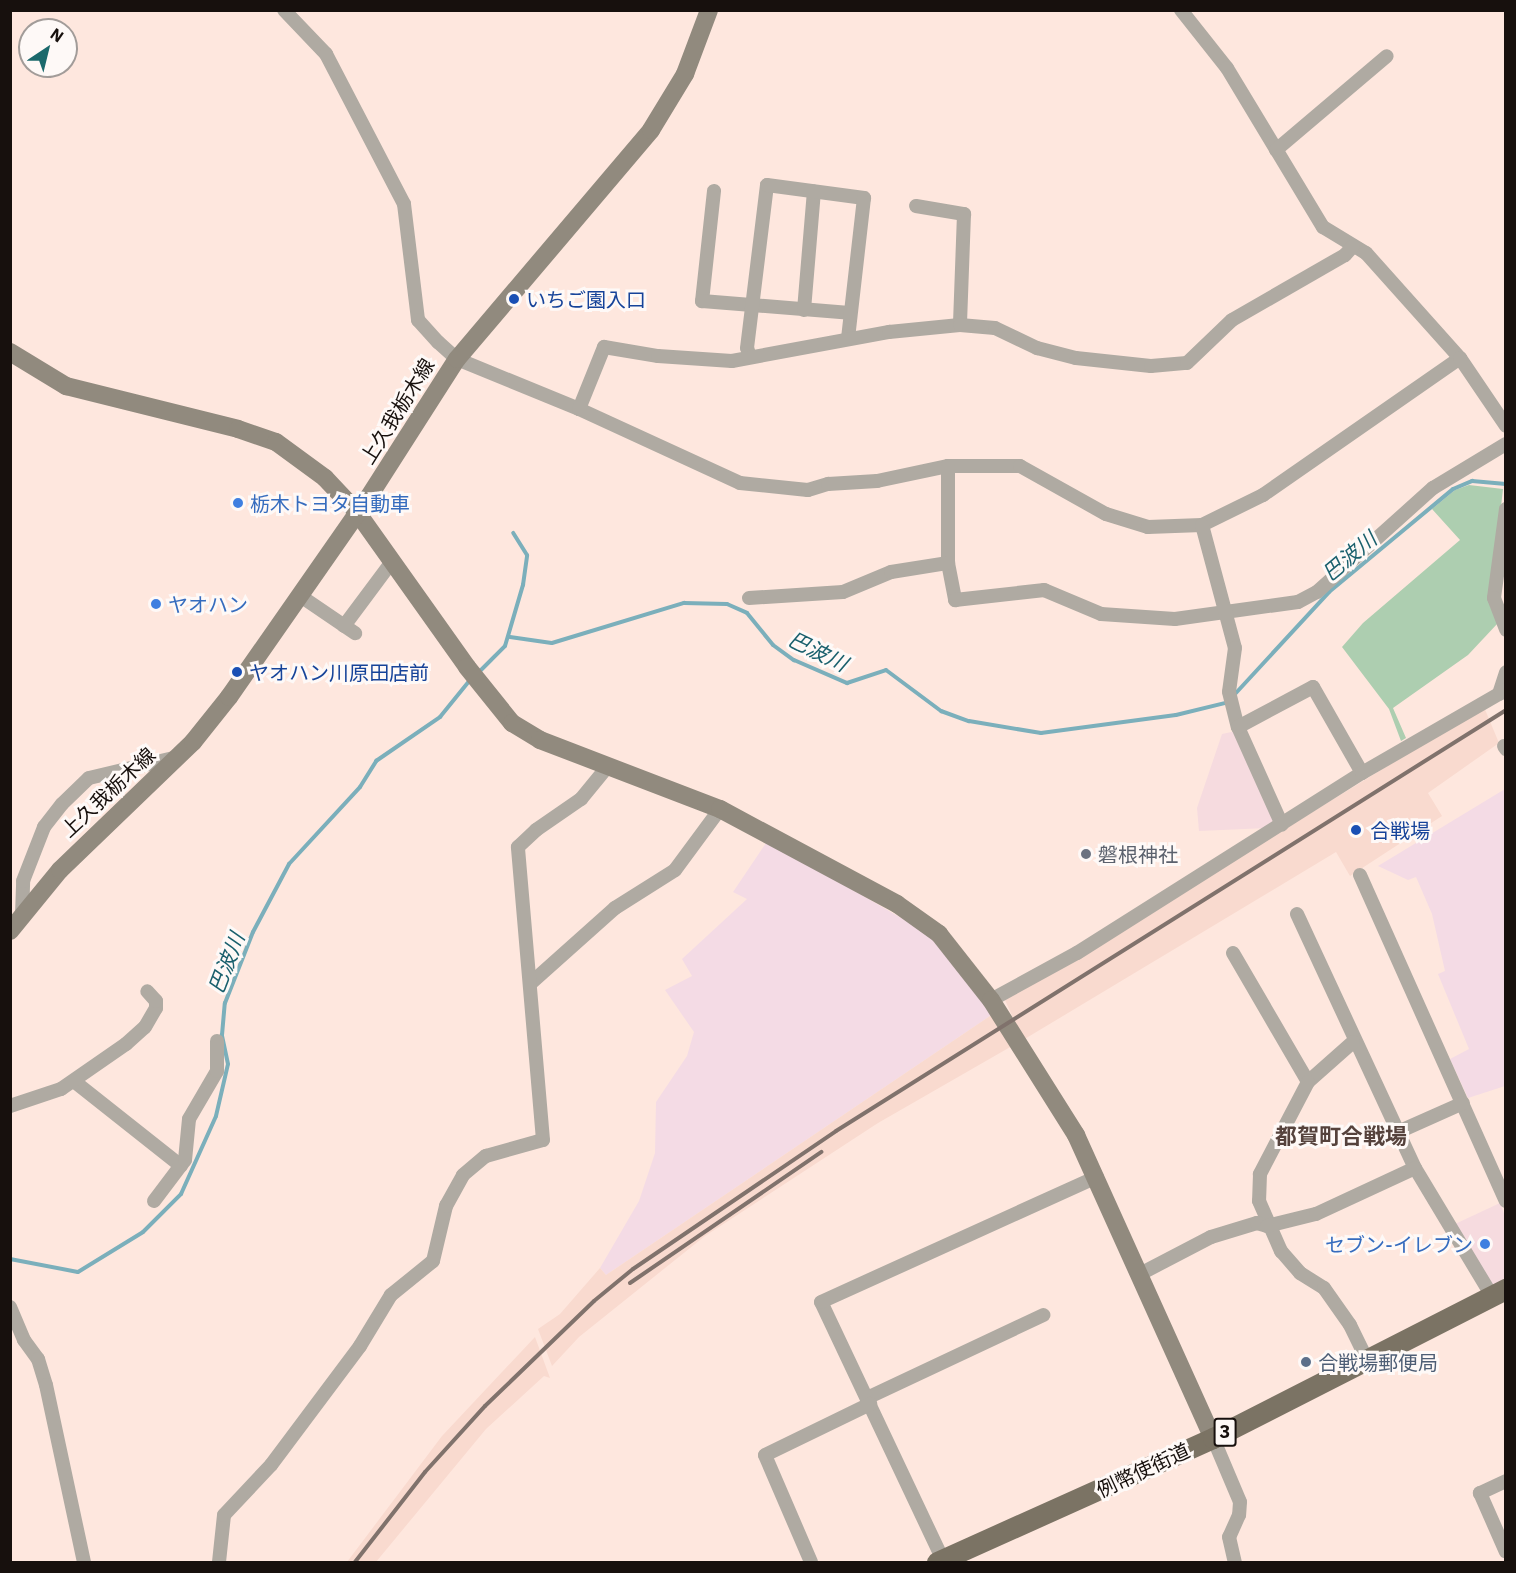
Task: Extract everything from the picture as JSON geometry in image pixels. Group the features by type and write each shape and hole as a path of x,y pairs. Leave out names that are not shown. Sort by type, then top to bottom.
{"main road":[{"name":"例幣使街道","path":"940,1561 1213,1438 1498,1293"}],"street":[{"path":"284,10 326,54 404,204 418,320 457,359 579,409 701,468 740,483 767,488 808,490 828,484 877,481 948,466 1020,466 1106,514 1148,527 1202,525 1263,495 1460,358"},
{"name":"上久我栃木線","path":"10,931 77,852 178,757 229,697 357,512 457,359 651,130 685,74 709,10"},
{"path":"1181,10 1227,68 1323,227 1366,253 1460,358 1506,426"},
{"path":"1276,150 1387,56"},
{"path":"750,357 747,348 767,185 864,198 848,339"},
{"path":"714,191 702,301 850,314"},
{"path":"804,310 814,191"},
{"path":"916,206 964,214 960,325"},
{"path":"579,409 604,347 700,360 750,357 848,339 960,325 995,328 1037,348 1076,358 1151,366 1187,363 1232,320 1345,255 1353,246"},
{"path":"10,352 66,386 237,429 276,442 318,472 357,512 469,671 512,723 540,740 720,809 914,914 950,945 991,1000 1057,1103 1097,1177 1240,1502 1239,1515 1229,1537 1235,1563"},
{"path":"948,466 948,563 955,600 1039,590 1101,614 1175,619 1298,602 1317,592 1433,488 1506,444"},
{"path":"1506,509 1494,598 1506,630"},
{"path":"1202,525 1235,648 1229,692 1238,727 1281,825"},
{"path":"299,595 349,630 392,563"},
{"path":"748,598 843,592 891,572 948,563"},
{"path":"991,1000 1077,953 1362,773 1502,692 1506,672"},
{"path":"1238,727 1313,687 1362,773"},
{"path":"22,915 23,881 44,826 79,787 106,772 178,757"},
{"path":"219,1563 224,1515 271,1465 360,1346 391,1295 433,1261 446,1206 463,1175 486,1156 543,1140 518,847 536,830 581,798 608,765"},
{"path":"531,983 615,908 675,870 720,809"},
{"path":"1360,874 1506,1201"},
{"path":"1297,914 1353,1042 1415,1168 1498,1293"},
{"path":"1233,952 1308,1082"},
{"path":"10,1106 75,1082 145,1027 156,1008 156,1001 147,991"},
{"path":"154,1201 181,1166 188,1151 189,1119 217,1071 217,1041"},
{"path":"1353,1042 1308,1082 1260,1174 1258,1202 1267,1226 1281,1251 1300,1273 1324,1288 1350,1325 1366,1360"},
{"path":"75,1082 181,1166"},
{"path":"1398,1132 1463,1103"},
{"path":"1140,1274 1211,1237 1257,1223 1267,1226 1316,1214 1415,1168"},
{"path":"940,1561 869,1401 821,1302 1097,1177"},
{"path":"10,1307 43,1376 84,1563"},
{"path":"810,1563 765,1455 1043,1315"},
{"path":"1506,1481 1480,1493 1506,1552"}],"shaded area":[{"path":"1484,707 1499,743 1428,793 1442,816 1350,876 1336,852 1023,1040 1005,1000"},
{"path":"1236,731 1274,824 1267,828 1199,831 1197,808 1222,734"},
{"path":"1505,789 1505,1086 1468,1098 1450,1059 1469,1049 1438,974 1445,971 1432,914 1416,877 1408,880 1378,866"},
{"path":"768,840 918,928 933,940 993,1014 606,1275 600,1268 639,1201 655,1153 656,1102 687,1056 694,1032 665,990 692,976 682,959 747,899 733,892"},
{"path":"993,1014 1012,1046 878,1123 705,1236 579,1337 552,1366 538,1329 560,1314 600,1268 606,1275"},
{"path":"1500,1203 1505,1216 1505,1281 1493,1288 1455,1224"},
{"path":"535,1337 550,1378 544,1376 486,1429 376,1562 347,1562 442,1436"}],"green space":[{"path":"1469,485 1503,489 1490,606 1498,623 1468,655 1393,708 1406,738 1401,741 1389,709 1342,647 1363,623 1460,540 1432,509 1455,490"}],"waterway":[{"name":"巴波川","path":"1235,694 1329,592 1453,489 1472,481 1506,484"},
{"name":"巴波川","path":"478,673 505,646 523,585 527,555 513,533"},
{"name":"巴波川","path":"510,637 552,643 684,603 727,604 747,613 773,645 794,660 847,683 886,670 941,711 969,721 1041,733 1176,715 1225,703"},
{"name":"巴波川","path":"10,1259 78,1272 143,1232 181,1194 216,1116 228,1064 222,1035 225,1003 253,932 289,864 360,787 376,761 440,717 470,680"}],"railway":[{"path":"355,1562 425,1472 485,1406 594,1301 633,1269 836,1131 1506,710"},
{"path":"630,1283 821,1152"}],"place":[{"name":"いちご園入口","path":"514,299"},
{"name":"栃木トヨタ自動車","path":"238,503"},
{"name":"ヤオハン","path":"156,604"},
{"name":"ヤオハン川原田店前","path":"237,672"},
{"name":"合戦場","path":"1356,830"},
{"name":"磐根神社","path":"1086,854"},
{"name":"セブン-イレブン","path":"1485,1244"},
{"name":"合戦場郵便局","path":"1306,1362"}],"district":[{"name":"都賀町合戦場","path":"1341,1136"}]}
